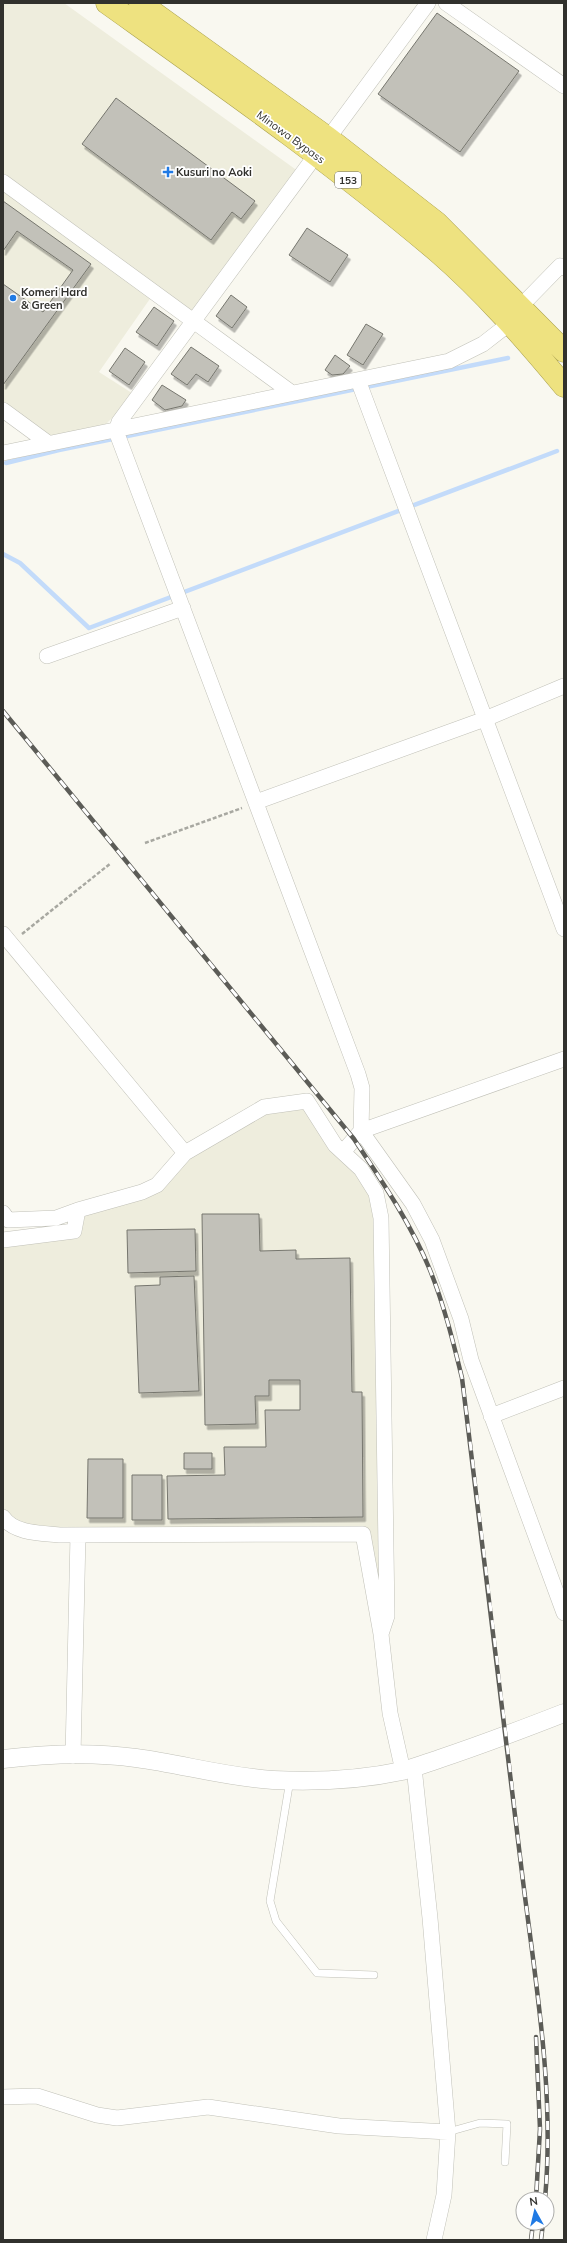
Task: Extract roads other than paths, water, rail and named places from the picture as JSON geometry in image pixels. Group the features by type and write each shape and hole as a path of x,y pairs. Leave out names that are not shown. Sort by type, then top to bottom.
{"highway":[{"name":"Minowa Bypass","path":"107,3 322,146"},
{"name":"Minowa Bypass","path":"140,3 322,146 438,253 564,351"},
{"name":"Minowa Bypass","path":"516,315 564,386"}],"street":[{"path":"428,3 119,422 116,431 358,1074 362,1088 361,1131 414,1204 432,1240 462,1319 471,1360 564,1613"},
{"path":"446,3 564,86"},
{"path":"3,182 192,322 292,393"},
{"path":"3,453 48,443 116,431 292,393 361,386 449,361 483,344 516,315 560,266 564,268"},
{"path":"361,386 564,929"},
{"path":"3,410 48,443"},
{"path":"47,656 180,598"},
{"path":"256,802 485,719 564,686"},
{"path":"6,942 185,1153"},
{"path":"343,1152 361,1131 564,1059"},
{"path":"5,1217 56,1218 78,1210 142,1192 157,1185 185,1153 264,1107 307,1101 335,1145 361,1169 376,1193 381,1218 387,1616 381,1634"},
{"path":"3,1240 74,1231 78,1210"},
{"path":"491,1416 564,1388"},
{"path":"3,1517 6,1522 29,1532 78,1535 363,1534 381,1634 390,1713 408,1769 430,1918 448,2132 444,2195 434,2240"},
{"path":"73,1756 78,1535"},
{"path":"3,1759 28,1756 134,1758 221,1775 290,1780 361,1777 408,1769 457,1753 564,1713"},
{"path":"3,2097 19,2095 37,2096 97,2115 117,2118 208,2107 339,2126 448,2132"}],"lane":[{"path":"290,1780 270,1901 276,1921 317,1973 374,1975"},
{"path":"448,2132 480,2123 507,2124 505,2162"}],"waterway":[{"path":"6,463 59,450 508,358"},
{"path":"3,554 20,563 89,628 557,451"}],"railway":[{"path":"3,711 354,1139 405,1219 430,1270 440,1296 462,1378 538,1994 546,2076 547,2158 545,2191"},
{"path":"536,2037 540,2129 536,2191"},
{"path":"531,2240 532,2231"},
{"path":"541,2240 542,2231"}],"place":[{"name":"Kusuri no Aoki","path":"168,172"},
{"name":"Komeri Hard & Green","path":"13,298"}]}
